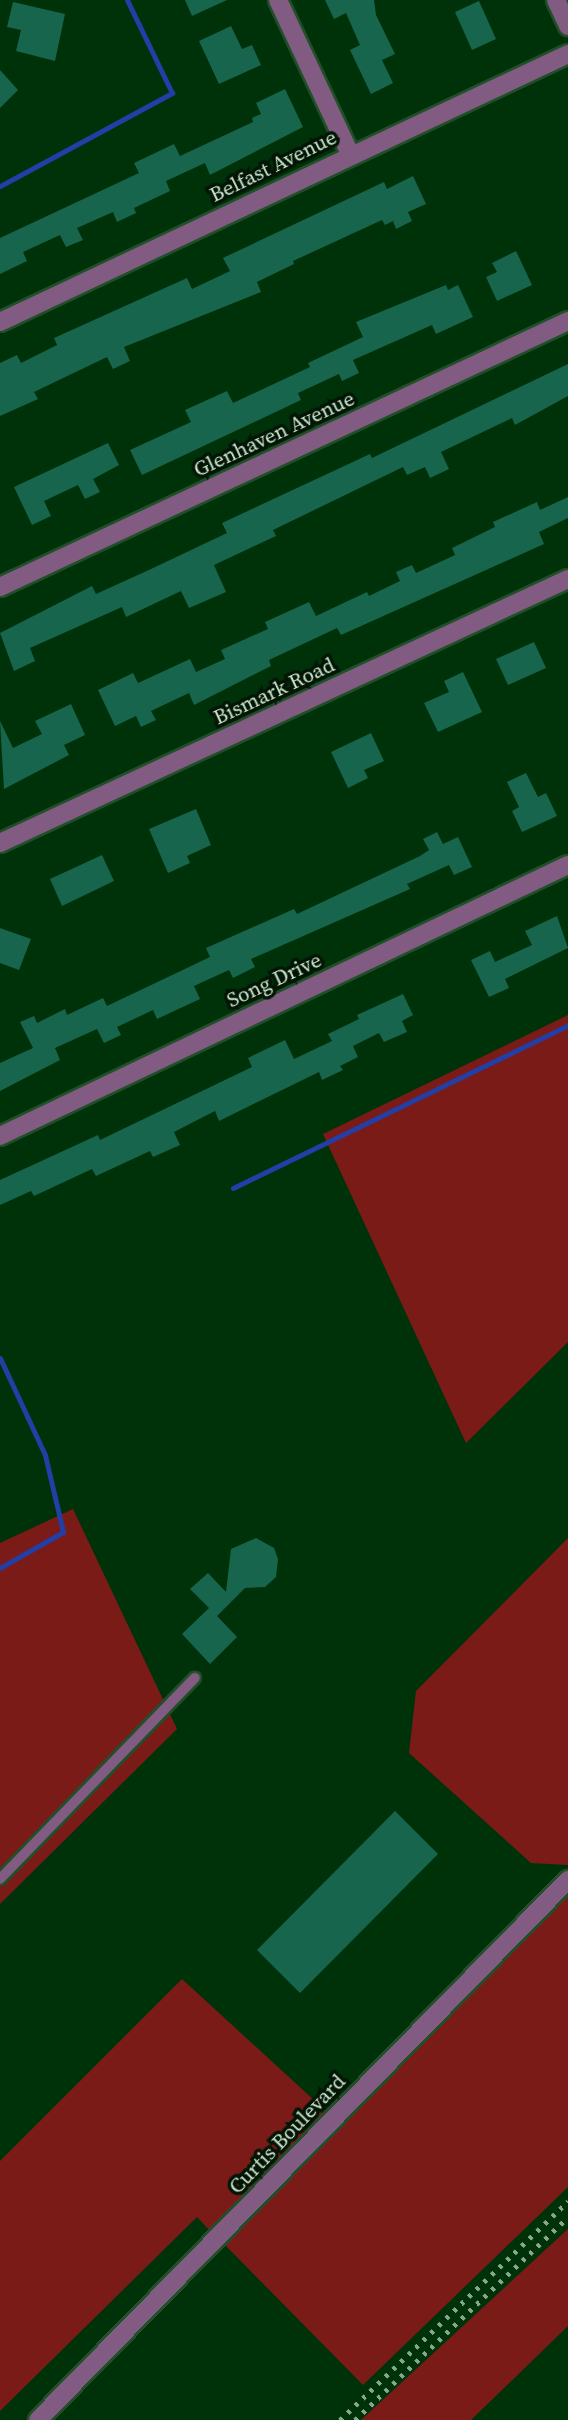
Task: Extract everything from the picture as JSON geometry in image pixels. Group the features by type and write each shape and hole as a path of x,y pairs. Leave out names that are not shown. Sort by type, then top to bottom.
{"street":[{"path":"278,0 351,154"},
{"path":"556,0 568,26"},
{"name":"Belfast Avenue","path":"0,322 351,154 568,54"},
{"name":"Glenhaven Avenue","path":"0,587 568,321"},
{"name":"Bismark Road","path":"0,843 568,579"},
{"name":"Song Drive","path":"0,1136 568,865"},
{"name":"Curtis Boulevard","path":"38,2420 568,1880"}],"lane":[{"path":"0,1879 195,1678"}],"shaded area":[{"path":"568,1015 568,1342 466,1443 323,1134"},
{"path":"73,1509 177,1729 0,1904 0,1543"},
{"path":"568,1538 568,1865 531,1863 409,1753 416,1691"},
{"path":"568,1893 568,2187 363,2385 224,2244"},
{"path":"182,1979 328,2113 211,2232 197,2217 0,2411 0,2161"},
{"path":"568,2229 568,2326 471,2420 361,2420"}],"building":[{"path":"185,0 227,0 192,16"},
{"path":"325,0 374,0 376,15 395,54 382,60 393,83 371,94 350,50 360,45 346,13 334,19"},
{"path":"479,1 496,39 472,50 455,12"},
{"path":"13,2 65,14 55,61 16,51 21,30 7,27"},
{"path":"231,26 242,49 252,45 261,65 219,84 199,41"},
{"path":"0,70 18,90 0,108"},
{"path":"285,89 303,127 210,175 205,163 166,181 170,191 134,208 136,213 117,222 113,212 77,228 83,240 66,247 60,235 23,252 27,261 0,274 0,238 139,173 134,163 174,144 180,156 253,122 252,118 261,114 256,103"},
{"path":"413,176 426,204 408,212 412,221 396,229 393,221 385,225 382,220 293,261 294,264 257,282 261,292 124,347 130,361 113,369 107,357 34,392 38,399 0,416 0,363 17,355 21,363 57,345 54,338 187,278 192,289 230,271 223,258 384,182 387,189"},
{"path":"516,251 532,285 497,301 486,277 497,272 492,263"},
{"path":"446,285 448,290 458,285 473,317 436,334 432,325 353,360 359,373 342,381 339,374 298,393 301,400 142,475 130,450 191,422 185,410 227,391 233,403 310,367 308,363 363,337 356,322"},
{"path":"568,364 568,396 515,425 512,418 441,452 449,469 430,478 425,467 407,475 403,467 273,530 276,536 214,565 226,592 189,608 181,591 126,617 122,607 30,648 35,661 14,671 0,633 92,586 96,594 151,569 227,533 222,523 370,454 372,458"},
{"path":"108,443 119,465 93,479 100,492 85,499 78,485 44,501 51,516 32,525 14,487"},
{"path":"568,497 568,518 539,532 544,544 341,635 337,628 269,660 271,666 194,705 189,693 151,711 156,720 141,727 136,716 115,726 98,690 133,673 138,683 190,659 196,672 225,659 221,650 268,629 265,622 309,602 316,616 367,592 369,596 400,581 396,572 412,565 416,573 455,555 452,548 495,527 493,522 537,502 540,510"},
{"path":"534,642 546,668 508,685 496,659"},
{"path":"463,672 482,712 438,732 424,703 449,692 444,681"},
{"path":"71,704 85,735 64,745 69,755 4,789 0,721 13,748 42,734 35,721"},
{"path":"371,733 384,761 364,770 368,778 348,788 331,752"},
{"path":"526,773 538,797 546,793 557,816 522,832 512,811 519,807 507,782"},
{"path":"196,809 211,845 187,856 190,863 168,873 149,829"},
{"path":"437,832 443,844 458,837 472,867 454,875 449,865 407,884 410,889 251,959 255,967 233,978 229,970 194,986 200,999 157,1019 153,1010 117,1027 121,1035 104,1043 97,1029 55,1048 60,1060 0,1091 0,1063 33,1048 20,1022 34,1016 37,1023 65,1009 67,1015 103,998 107,1006 210,957 206,948 294,909 297,914 420,856 429,850 423,839"},
{"path":"102,855 114,881 62,906 50,879"},
{"path":"557,916 568,948 505,979 509,988 489,997 471,960 490,951 495,962 532,945 525,931"},
{"path":"0,928 31,939 19,970 0,963"},
{"path":"403,994 413,1015 402,1021 407,1032 384,1042 379,1033 353,1046 358,1057 340,1066 343,1070 322,1080 319,1072 219,1121 215,1111 174,1132 180,1145 153,1157 150,1151 96,1176 92,1169 34,1196 31,1191 0,1205 0,1180 98,1135 100,1140 252,1067 248,1058 285,1040 294,1059 332,1041 328,1034 359,1019 357,1015"},
{"path":"256,1538 274,1548 278,1559 276,1577 265,1587 245,1588 217,1616 237,1637 210,1664 182,1634 209,1608 190,1589 208,1573 226,1592 231,1549"},
{"path":"395,1811 438,1854 300,1993 257,1950"}],"waterway":[{"path":"0,186 172,93 127,0"},
{"path":"233,1188 568,1025"},
{"path":"0,1358 45,1455 63,1532 0,1568"}],"railway":[{"path":"340,2420 568,2201"},
{"path":"355,2420 568,2217"}]}
